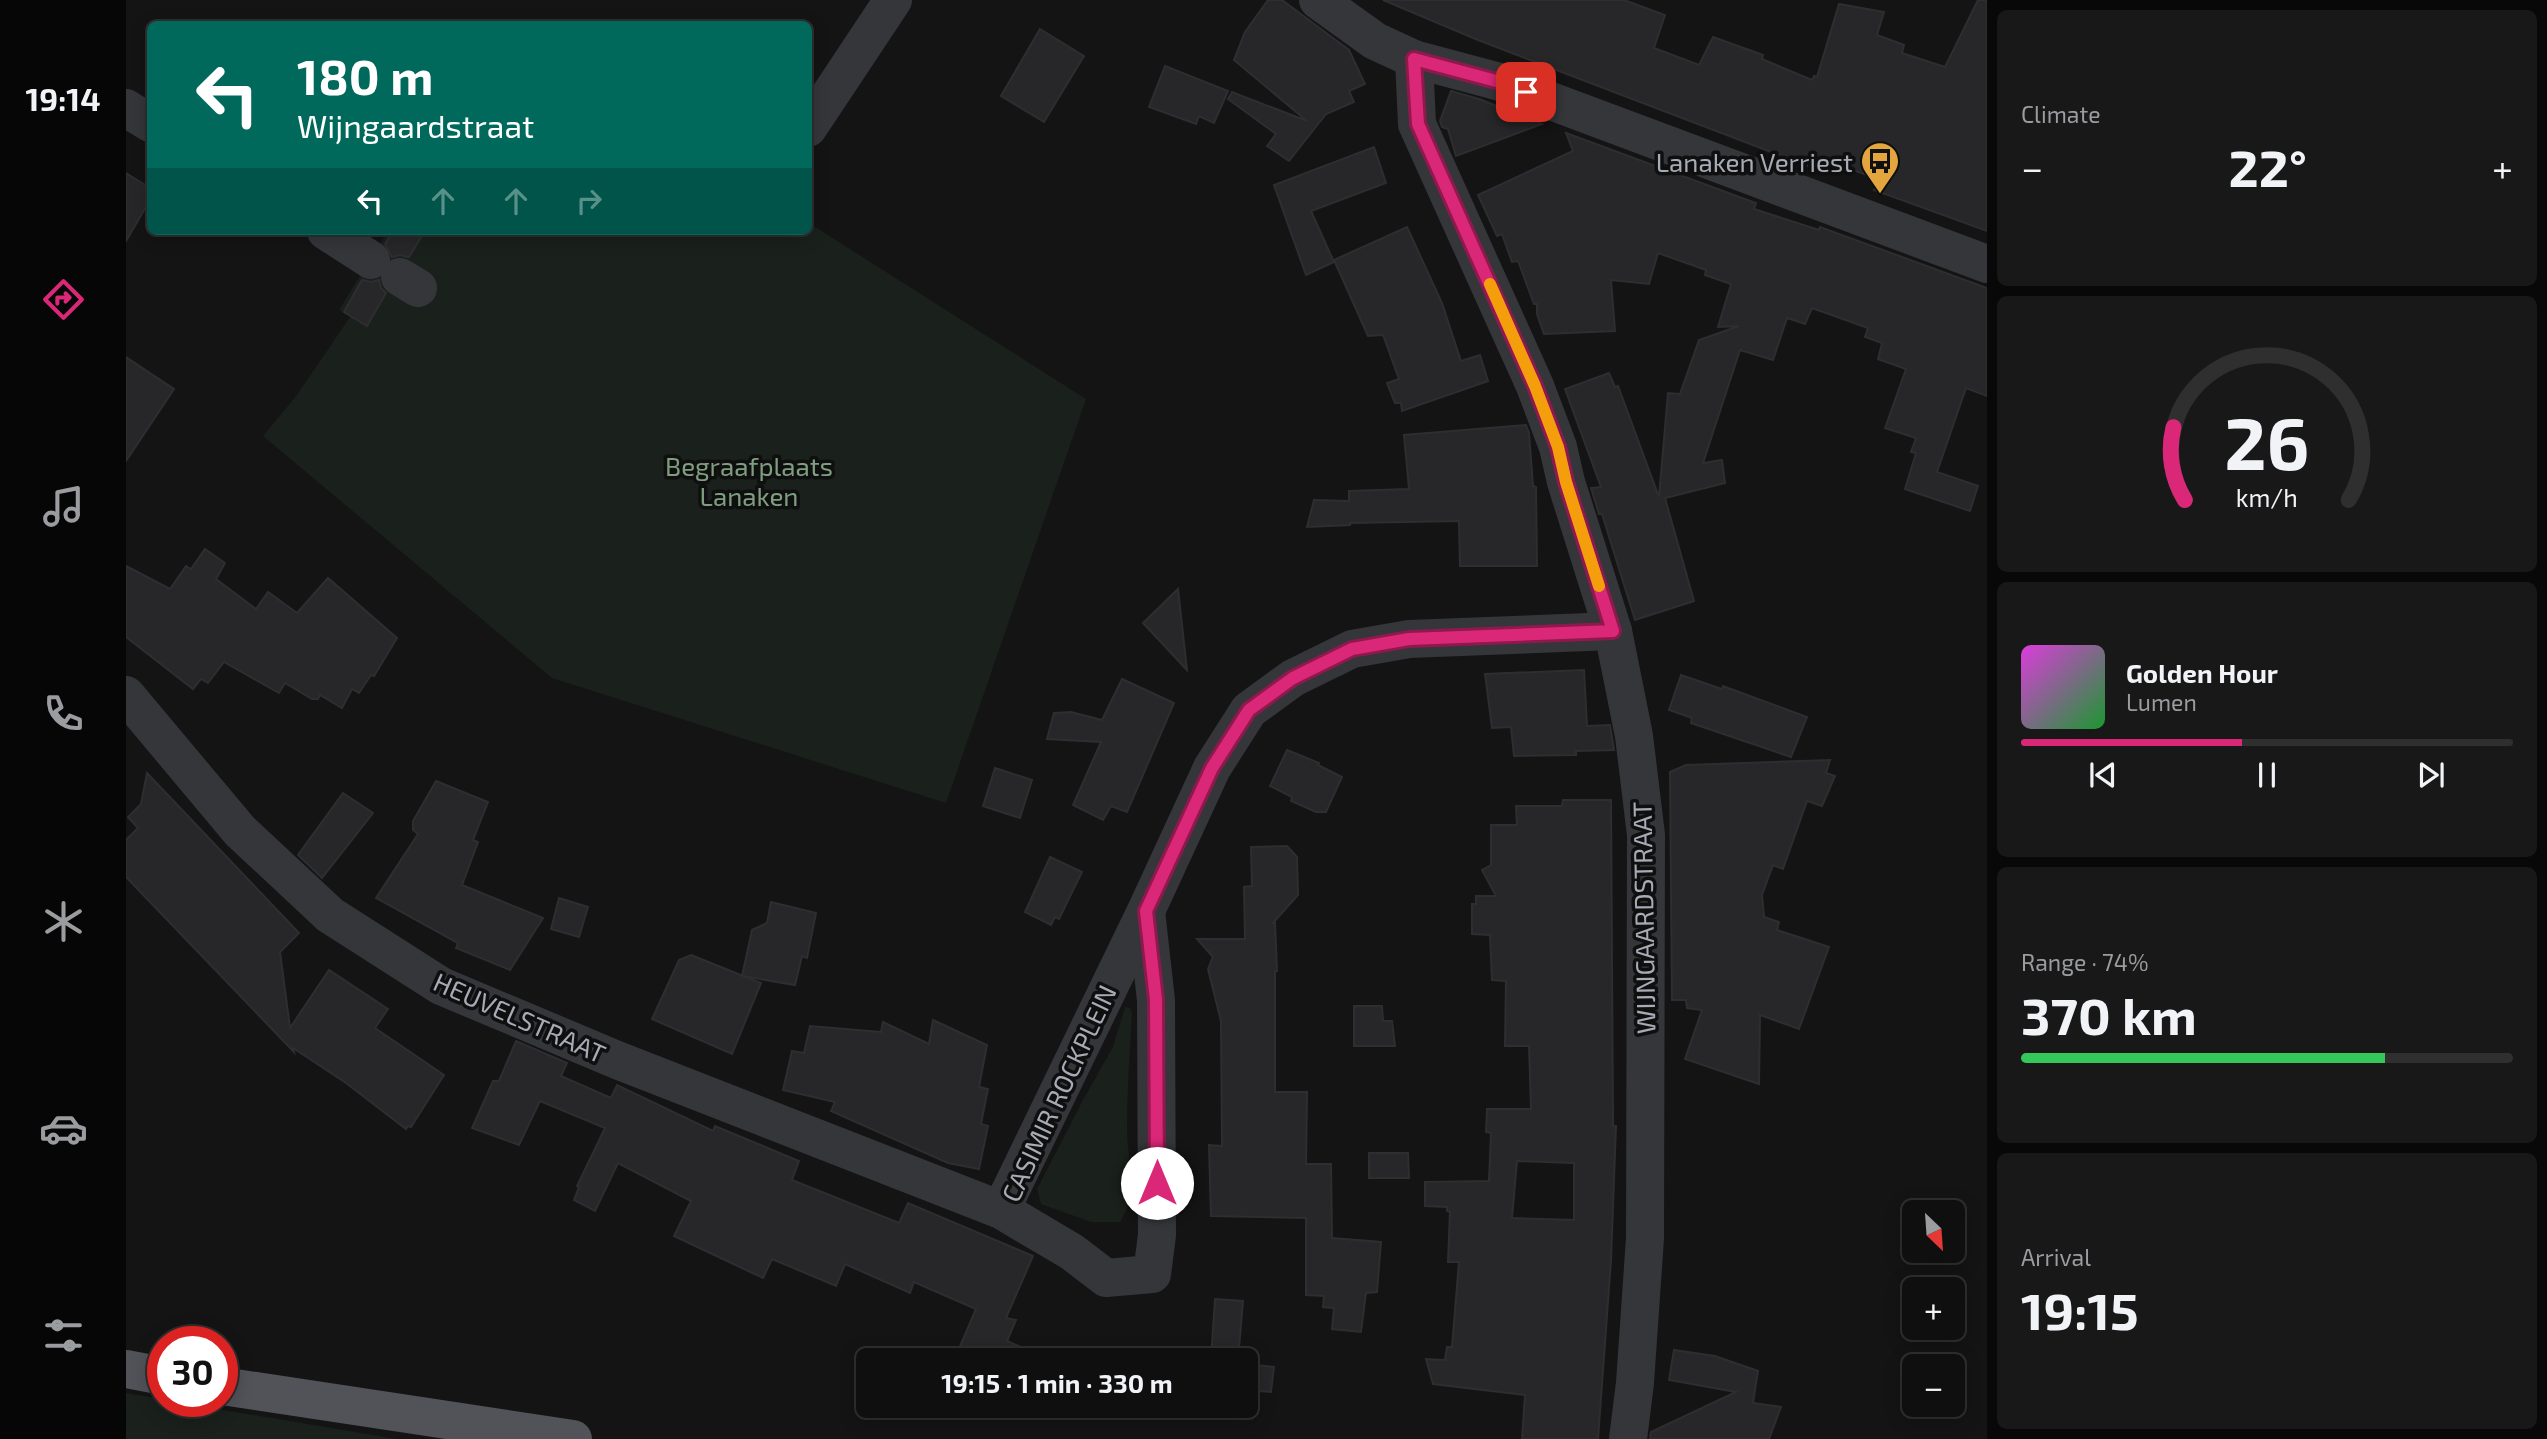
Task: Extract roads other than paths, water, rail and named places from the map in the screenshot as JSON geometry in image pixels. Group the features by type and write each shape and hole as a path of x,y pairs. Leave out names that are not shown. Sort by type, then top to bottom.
{"main road":[{"path":"126,1370 147,1373"},
{"path":"238,1389 573,1439"}],"street":[{"path":"812,122 893,0"},
{"path":"1318,0 1375,41 1414,59 1500,82 1987,264"},
{"name":"WIJNGAARDSTRAAT","path":"1414,59 1418,124 1535,386 1558,447 1566,482 1613,631 1634,736 1646,835 1645,1238 1635,1383 1628,1439"},
{"path":"126,108 147,121"},
{"name":"CASIMIR ROCKPLEIN","path":"1146,911 1156,1000 1157,1235 1152,1274 1105,1278 1072,1252 1000,1210 1146,911 1212,768 1249,710 1293,678 1352,649 1409,639 1613,631"},
{"name":"HEUVELSTRAAT","path":"126,695 240,831 330,915 441,986 617,1060 1000,1210"}],"place":[{"name":"Lanaken Verriest","path":"1880,195"}],"park label":[{"name":"Begraafplaats Lanaken","path":"749,480"}]}
